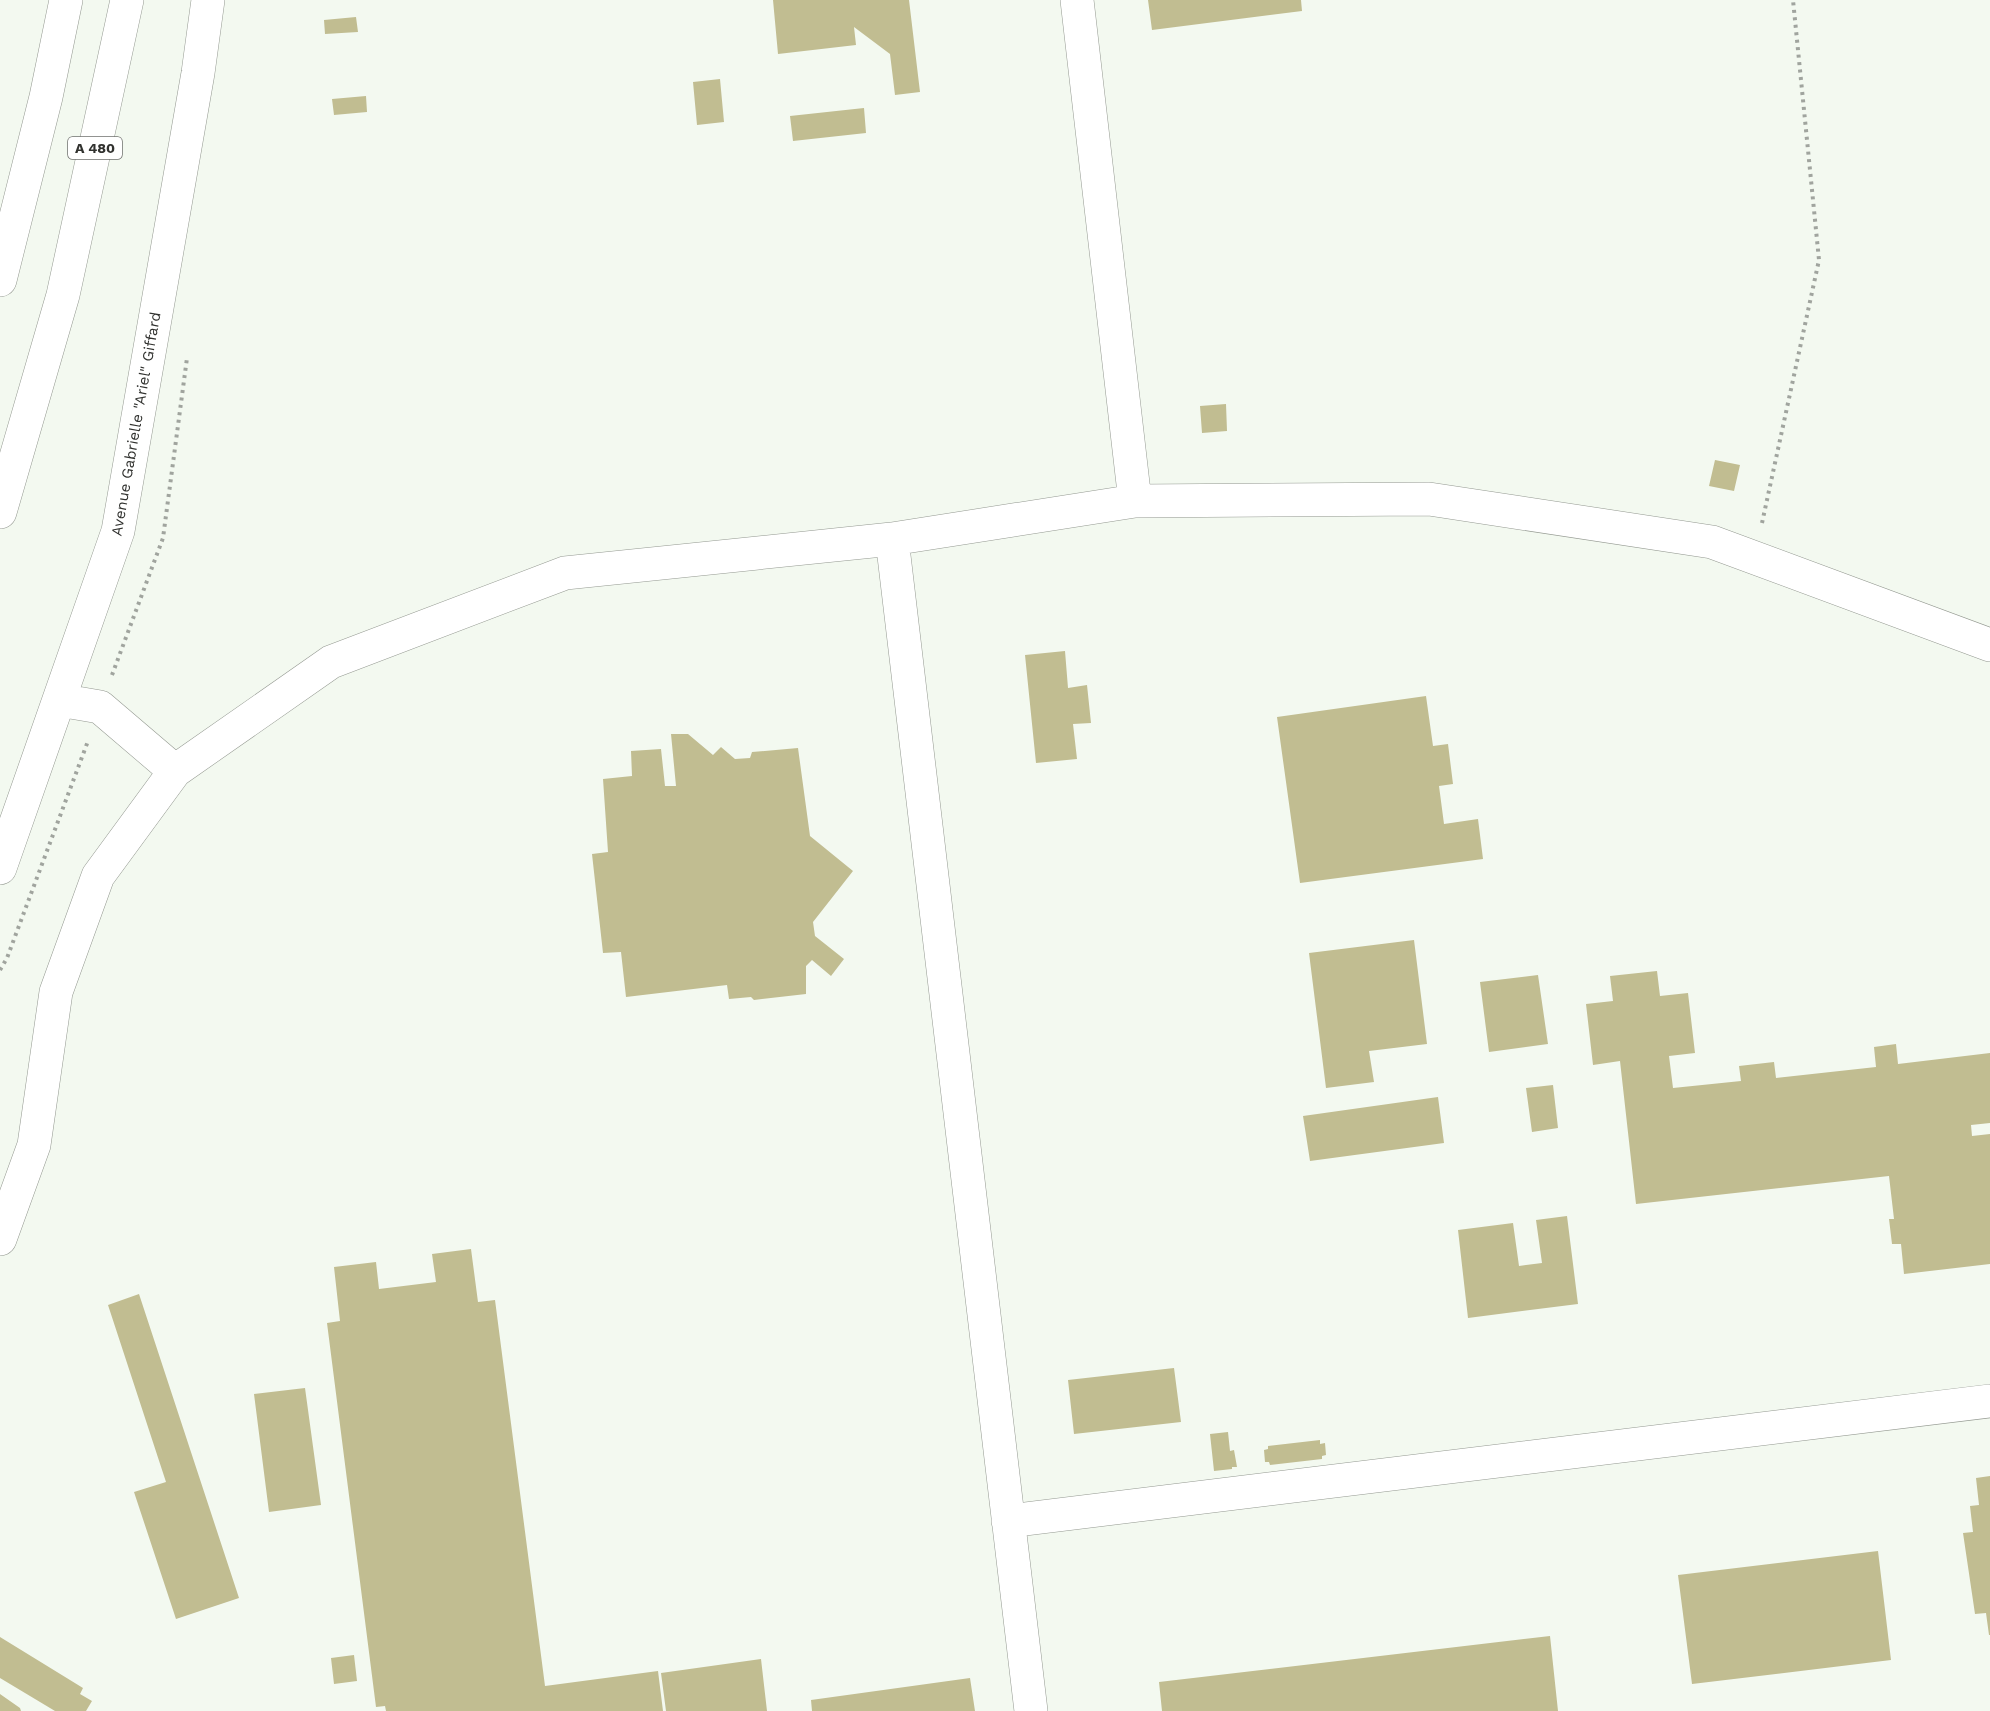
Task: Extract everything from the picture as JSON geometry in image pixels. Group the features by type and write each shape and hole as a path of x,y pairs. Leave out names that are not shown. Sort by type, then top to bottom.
{"main road":[{"path":"0,280 34,147 66,0"},
{"name":"A 480","path":"0,512 63,295 127,0"},
{"name":"Avenue Gabrielle \"Ariel\" Giffard","path":"0,868 118,531 198,73 208,0"},
{"path":"1077,0 1135,501"},
{"path":"0,1239 34,1145 56,992 98,876 175,771 331,662 565,573 892,539 1135,501 1429,499 1712,542 1990,645"},
{"path":"892,539 1030,1711"},
{"path":"59,700 100,707 175,771"},
{"path":"1008,1521 1990,1401"}],"path":[{"path":"1755,558 1818,260 1793,0"}],"building":[{"path":"773,0 909,0 920,92 895,95 890,54 854,27 856,45 778,54"},
{"path":"1148,0 1301,0 1302,11 1152,30"},
{"path":"356,17 358,32 325,34 324,20"},
{"path":"720,79 724,122 697,125 693,82"},
{"path":"366,96 367,112 334,115 332,99"},
{"path":"864,108 866,133 793,141 790,116"},
{"path":"1226,404 1227,431 1202,433 1200,406"},
{"path":"1715,460 1740,465 1734,491 1709,486"},
{"path":"1065,651 1068,688 1087,685 1091,723 1073,724 1077,759 1036,763 1025,655"},
{"path":"1426,696 1433,746 1448,744 1453,784 1439,786 1444,824 1478,819 1483,859 1300,883 1277,717"},
{"path":"671,734 688,734 713,755 721,747 735,759 750,758 752,752 798,748 810,836 853,871 813,922 815,936 844,959 831,976 812,960 806,966 806,994 754,1000 751,997 729,999 727,985 626,997 621,952 603,953 592,854 608,852 603,779 632,776 631,751 661,749 665,786 676,786"},
{"path":"1414,940 1427,1044 1369,1051 1374,1082 1326,1088 1309,953"},
{"path":"1657,971 1660,996 1688,993 1695,1053 1669,1056 1673,1088 1741,1081 1739,1066 1774,1062 1776,1078 1876,1067 1874,1047 1896,1044 1898,1064 1990,1053 1990,1123 1971,1125 1972,1136 1990,1134 1990,1264 1904,1274 1901,1244 1892,1244 1889,1219 1894,1219 1889,1176 1636,1204 1620,1061 1593,1065 1586,1004 1613,1001 1610,976"},
{"path":"1538,975 1548,1044 1489,1052 1480,982"},
{"path":"1553,1085 1558,1128 1532,1132 1526,1088"},
{"path":"1438,1097 1444,1143 1310,1161 1303,1116"},
{"path":"1567,1216 1578,1304 1468,1318 1458,1230 1513,1223 1519,1266 1542,1263 1536,1220"},
{"path":"471,1249 478,1302 495,1300 545,1686 658,1671 663,1711 386,1711 385,1706 376,1707 327,1323 340,1321 334,1267 376,1262 379,1289 436,1282 432,1254"},
{"path":"139,1294 239,1598 176,1619 134,1492 166,1482 108,1305"},
{"path":"1174,1368 1181,1422 1074,1434 1068,1380"},
{"path":"305,1388 321,1505 269,1512 254,1394"},
{"path":"1228,1432 1230,1451 1234,1450 1237,1467 1214,1471 1210,1434"},
{"path":"1320,1440 1320,1444 1325,1443 1326,1455 1322,1456 1322,1459 1270,1465 1269,1462 1265,1462 1264,1450 1268,1449 1268,1446"},
{"path":"1990,1476 1989,1635 1986,1613 1975,1614 1963,1533 1973,1532 1970,1506 1979,1505 1976,1478"},
{"path":"1878,1551 1891,1660 1692,1684 1678,1575"},
{"path":"1550,1636 1558,1711 1162,1711 1159,1682"},
{"path":"0,1637 83,1688 80,1694 92,1701 86,1711 55,1711 0,1678"},
{"path":"354,1655 357,1681 334,1684 331,1658"},
{"path":"761,1659 767,1711 666,1711 661,1673"},
{"path":"970,1678 975,1711 812,1711 811,1700"},
{"path":"0,1694 20,1708 21,1711 0,1711"}]}
